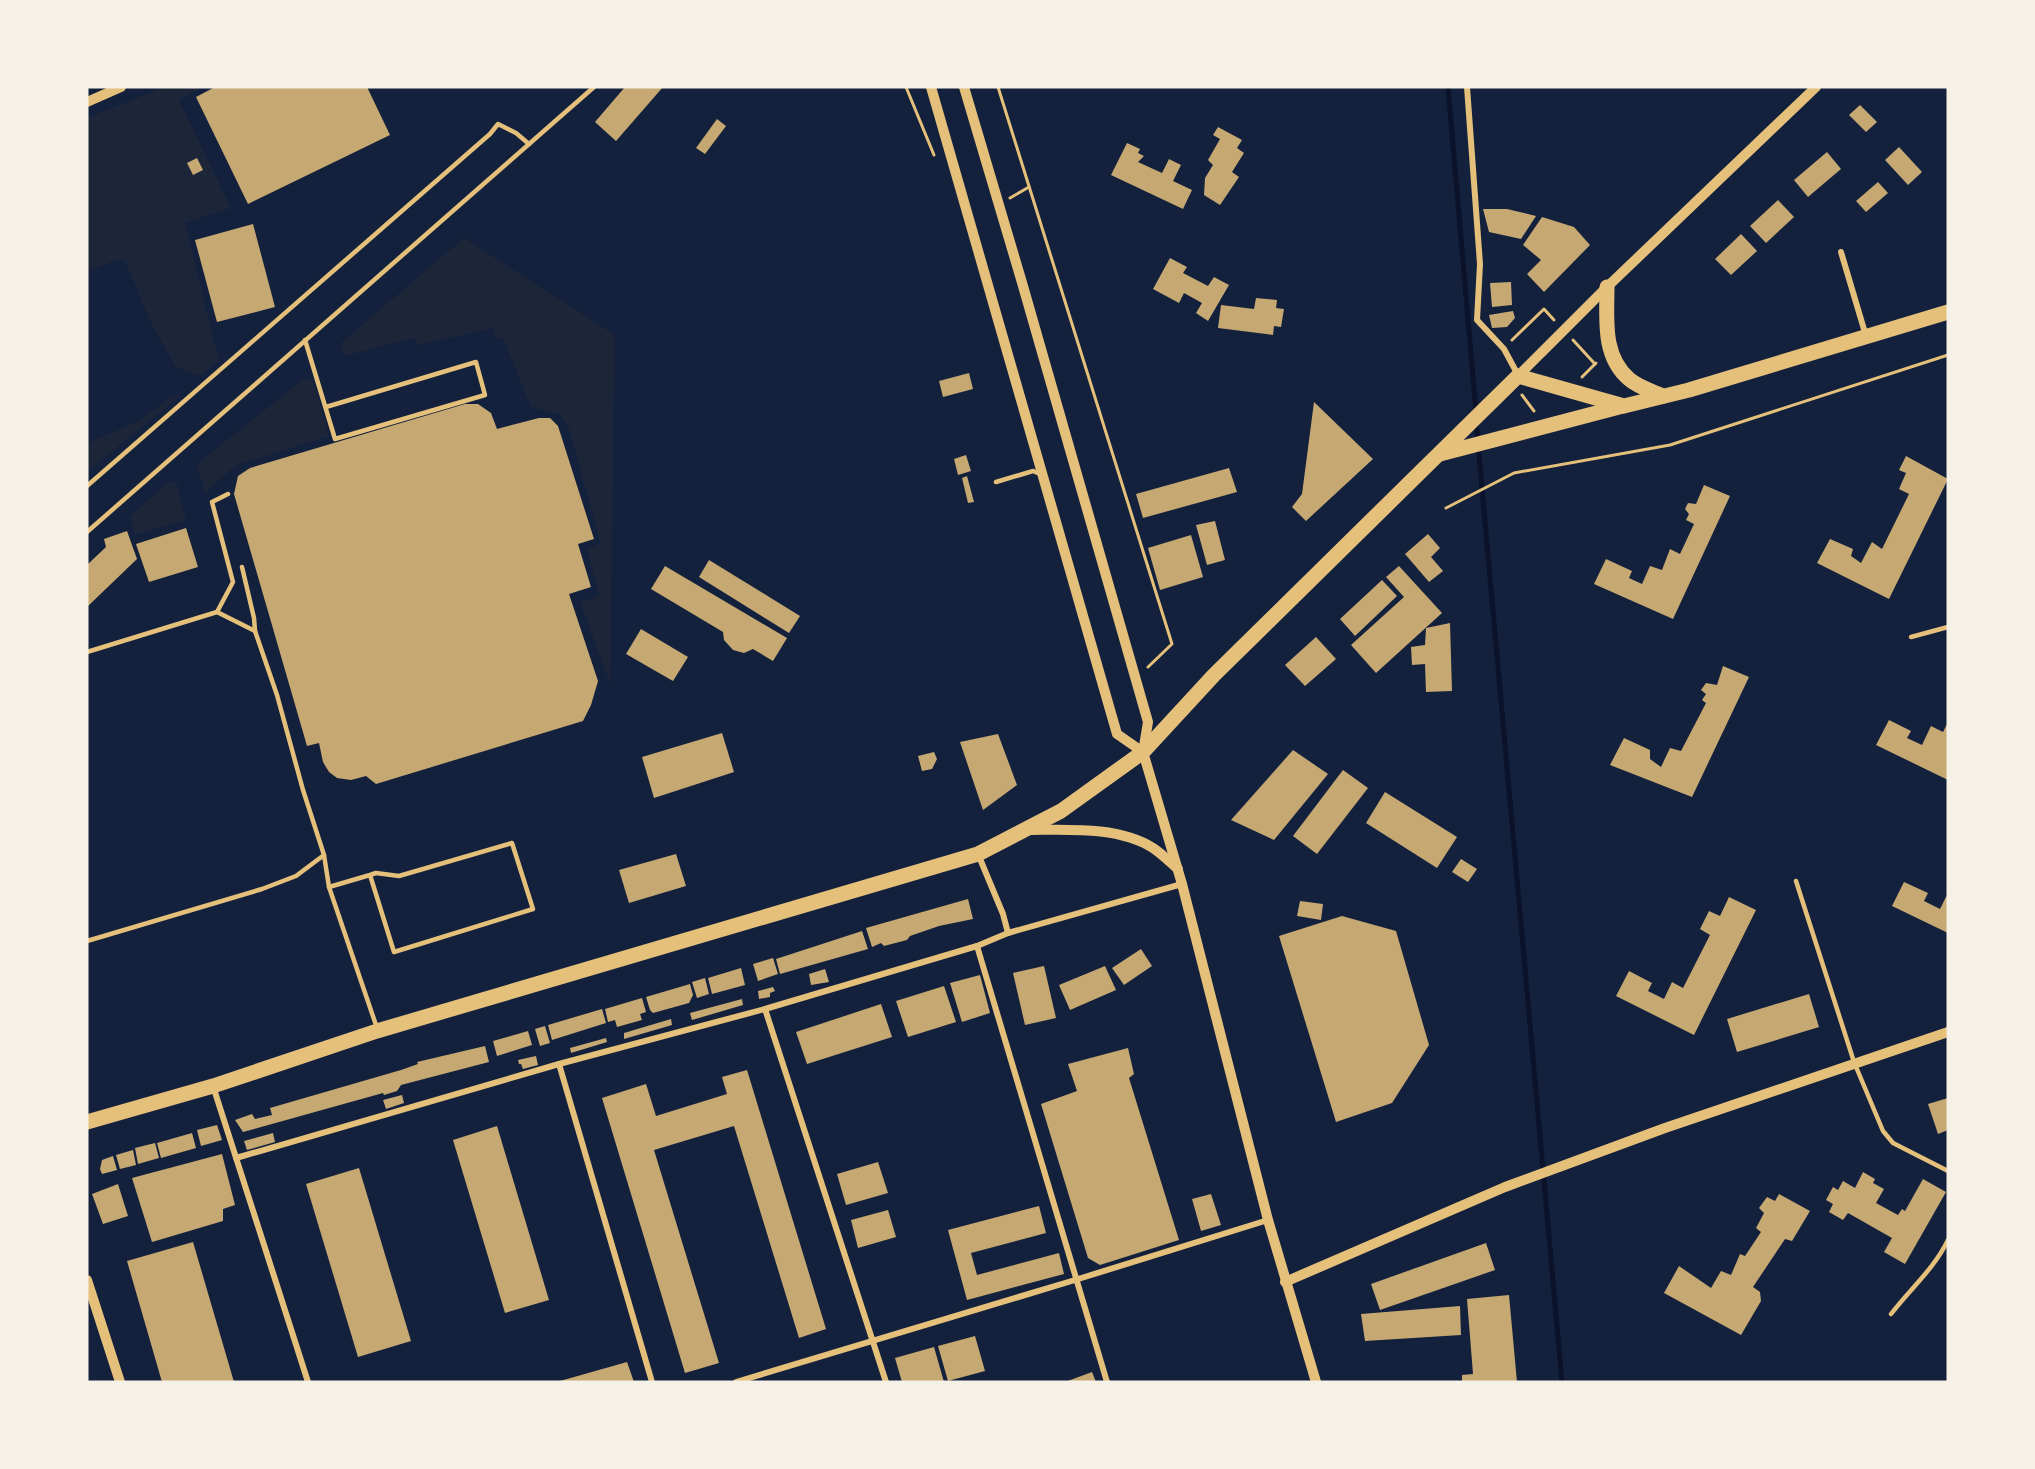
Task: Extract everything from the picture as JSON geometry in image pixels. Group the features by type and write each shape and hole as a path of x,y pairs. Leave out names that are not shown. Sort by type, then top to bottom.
{"main road":[{"path":"1607,287 1609,350 1616,364 1630,380 1663,396"},
{"path":"1437,454 1663,396 1948,312"},
{"path":"87,1122 213,1086 378,1030 978,854 1061,811 1143,752 1214,675 1515,379 1624,406"}],"street":[{"path":"87,102 121,87"},
{"path":"930,87 1117,734 1143,752"},
{"path":"964,87 1148,722 1143,752 1178,869 1285,1282 1316,1382"},
{"path":"1467,87 1480,264 1477,320 1504,348 1515,379 1607,287 1816,87"},
{"path":"1841,252 1866,336"},
{"path":"1024,830 1094,830 1124,837 1152,847 1178,869"},
{"path":"978,854 1003,914 1008,933"},
{"path":"236,1158 559,1064 765,1009 977,946 1008,933 1182,884"},
{"path":"977,946 1107,1382"},
{"path":"765,1009 886,1382"},
{"path":"1285,1282 1505,1187 1665,1128 1948,1032"},
{"path":"559,1064 652,1382"},
{"path":"213,1086 308,1382"},
{"path":"736,1382 1268,1220"},
{"path":"87,1280 120,1382"}],"lane":[{"path":"87,532 594,87"},
{"path":"87,486 481,142 498,124 516,133 529,144"},
{"path":"305,340 335,440 485,395 476,362 326,407"},
{"path":"996,482 1033,471 1042,475"},
{"path":"217,612 233,582 212,502 228,494"},
{"path":"242,567 255,631 277,694 303,790 324,855 329,887 378,1030"},
{"path":"87,652 217,612 255,631"},
{"path":"1911,638 1948,627"},
{"path":"329,887 376,873 399,876 512,843 534,909 394,952 370,875"},
{"path":"87,941 273,885 296,876 324,855"},
{"path":"1796,881 1854,1062 1883,1131 1893,1143 1948,1171"},
{"path":"1891,1314 1907,1293 1928,1272 1948,1240"}],"path":[{"path":"998,87 1172,644"},
{"path":"1504,348 1544,309"},
{"path":"1446,508 1514,473 1670,446 1948,355"}],"shaded area":[{"path":"164,87 203,87 179,100 231,208 185,223 219,361 199,376 176,367 150,321 125,260 116,260 87,272 87,118"},
{"path":"464,238 615,335 610,684 581,603 599,595 587,549 601,543 568,426 559,414 531,407 504,340 495,337 493,328 418,345 414,338 345,356 341,343"},
{"path":"304,379 313,380 329,436 236,465 205,493 197,464"},
{"path":"181,395 87,472 87,443 139,421 171,397"},
{"path":"176,481 186,520 135,535 130,516 168,483"}],"building":[{"path":"215,87 367,87 390,135 248,204 196,97"},
{"path":"625,87 663,87 616,141 595,122"},
{"path":"1860,105 1877,122 1866,132 1849,115"},
{"path":"717,119 726,126 705,154 696,148"},
{"path":"1218,127 1242,140 1237,148 1244,153 1232,172 1239,177 1220,205 1204,195 1205,178 1213,165 1208,160 1220,139 1213,135"},
{"path":"1127,143 1140,149 1138,153 1144,156 1138,162 1162,173 1169,159 1181,165 1173,181 1192,190 1183,209 1111,175"},
{"path":"1899,147 1922,172 1908,185 1885,160"},
{"path":"1827,152 1841,169 1808,197 1794,180"},
{"path":"197,158 203,170 193,175 187,163"},
{"path":"1878,182 1888,193 1866,212 1856,201"},
{"path":"1778,200 1794,217 1766,243 1750,226"},
{"path":"1483,209 1507,209 1536,216 1521,239 1489,232"},
{"path":"1542,217 1574,227 1590,245 1544,292 1527,274 1541,260 1523,245"},
{"path":"253,224 275,307 217,322 195,240"},
{"path":"1741,234 1757,251 1731,275 1715,259"},
{"path":"1170,258 1187,267 1183,273 1208,286 1214,277 1229,285 1208,321 1196,313 1202,303 1184,293 1179,303 1153,289"},
{"path":"1511,282 1512,305 1492,307 1490,283"},
{"path":"1256,298 1277,300 1276,308 1284,309 1281,327 1274,326 1273,335 1218,328 1221,305 1254,309"},
{"path":"1513,311 1515,318 1507,327 1492,328 1489,315"},
{"path":"969,373 973,389 943,397 939,381"},
{"path":"1314,402 1373,459 1306,521 1292,507 1302,494"},
{"path":"465,404 478,404 491,413 497,429 539,418 550,418 558,426 594,539 578,544 591,587 569,594 598,681 591,705 583,721 376,784 366,776 351,780 337,778 329,772 323,762 319,743 307,746 234,494 238,476 250,468"},
{"path":"966,455 971,471 958,475 954,459"},
{"path":"1906,456 1948,479 1889,599 1817,563 1830,539 1853,549 1851,556 1861,563 1872,542 1882,549 1909,494 1899,489 1906,473 1899,470"},
{"path":"1229,468 1237,492 1143,518 1136,494"},
{"path":"967,476 974,502 968,503 962,478"},
{"path":"1704,485 1730,496 1673,619 1594,584 1606,559 1632,571 1629,578 1642,584 1650,566 1662,570 1670,549 1680,554 1694,524 1686,520 1689,514 1685,509 1688,503 1696,504"},
{"path":"1215,521 1225,560 1207,565 1196,525"},
{"path":"186,528 198,567 149,582 136,544"},
{"path":"127,531 137,559 87,607 87,565 106,547 104,539"},
{"path":"1428,534 1440,548 1431,557 1443,571 1429,582 1405,554"},
{"path":"1191,535 1203,577 1160,590 1148,548"},
{"path":"709,560 800,616 789,633 699,577"},
{"path":"665,566 787,638 773,661 753,649 744,653 733,650 724,640 723,632 651,589"},
{"path":"1399,566 1442,613 1376,673 1351,645 1404,597 1386,577"},
{"path":"1382,580 1397,596 1355,636 1340,619"},
{"path":"1450,623 1452,691 1426,692 1425,664 1412,665 1411,647 1425,645 1426,628"},
{"path":"641,629 688,657 673,681 626,654"},
{"path":"1316,637 1336,659 1305,686 1285,665"},
{"path":"1723,666 1749,677 1692,797 1610,765 1624,738 1650,750 1650,759 1661,767 1670,748 1681,751 1706,703 1702,700 1706,694 1701,690 1706,683 1717,685"},
{"path":"1889,720 1911,731 1907,738 1922,745 1931,726 1943,732 1948,722 1948,780 1876,745"},
{"path":"722,733 734,772 654,798 642,757"},
{"path":"998,734 1017,785 983,810 960,742"},
{"path":"1293,750 1328,774 1274,840 1231,820"},
{"path":"934,752 937,759 932,769 922,771 918,756"},
{"path":"1343,770 1368,788 1317,854 1293,836"},
{"path":"1385,792 1457,837 1437,868 1366,823"},
{"path":"676,854 686,886 629,903 619,870"},
{"path":"1461,859 1477,869 1468,882 1452,872"},
{"path":"1904,882 1928,893 1924,901 1940,909 1948,893 1948,933 1892,906"},
{"path":"1729,897 1756,910 1694,1035 1616,996 1629,971 1652,983 1648,991 1664,999 1672,982 1683,988 1710,935 1700,929 1709,911 1720,916"},
{"path":"968,899 973,919 939,926 910,936 907,940 884,946 881,943 872,947 866,928"},
{"path":"1300,901 1323,904 1321,920 1297,916"},
{"path":"1342,916 1396,931 1429,1045 1392,1103 1336,1122 1279,936"},
{"path":"862,931 868,949 780,974 776,959"},
{"path":"1141,949 1152,966 1124,985 1112,968"},
{"path":"773,958 778,974 758,981 753,964"},
{"path":"1044,966 1056,1018 1025,1025 1013,973"},
{"path":"1105,966 1116,990 1070,1010 1059,985"},
{"path":"741,968 745,985 712,994 708,978"},
{"path":"825,969 829,982 811,985 809,974"},
{"path":"980,975 990,1013 962,1022 950,983"},
{"path":"705,978 709,994 697,998 692,982"},
{"path":"690,984 693,995 689,1003 653,1013 650,1010 646,997"},
{"path":"944,986 956,1022 908,1037 896,1001"},
{"path":"773,987 775,991 770,993 770,997 759,999 758,991"},
{"path":"1809,994 1819,1027 1737,1052 1727,1019"},
{"path":"642,998 646,1012 640,1014 642,1020 617,1027 615,1020 608,1022 605,1009"},
{"path":"742,999 743,1005 692,1020 690,1013"},
{"path":"881,1004 892,1037 807,1064 796,1032"},
{"path":"602,1009 606,1023 552,1040 548,1025"},
{"path":"671,1019 672,1025 624,1039 624,1033"},
{"path":"545,1026 550,1043 540,1046 535,1029"},
{"path":"528,1031 532,1045 497,1056 493,1041"},
{"path":"606,1038 607,1042 571,1053 570,1048"},
{"path":"485,1046 489,1062 401,1085 397,1091 384,1095 383,1093 243,1132 235,1120 252,1114 255,1119 272,1115 270,1108 401,1070 418,1064 417,1062"},
{"path":"1128,1048 1134,1074 1129,1078 1179,1240 1100,1265 1088,1258 1041,1104 1077,1091 1068,1064"},
{"path":"536,1056 538,1065 523,1069 519,1064 518,1060"},
{"path":"747,1070 826,1329 799,1338 734,1126 654,1150 719,1363 685,1373 602,1098 646,1084 656,1116 727,1094 722,1077"},
{"path":"402,1095 404,1103 386,1109 383,1100"},
{"path":"1948,1098 1948,1130 1938,1134 1928,1104"},
{"path":"217,1125 222,1140 201,1146 197,1130"},
{"path":"497,1126 549,1300 505,1313 453,1140"},
{"path":"192,1133 196,1148 161,1158 157,1143"},
{"path":"273,1133 275,1142 247,1150 244,1141"},
{"path":"155,1143 159,1158 138,1164 135,1148"},
{"path":"133,1150 136,1165 120,1169 116,1155"},
{"path":"222,1154 235,1205 223,1209 223,1221 152,1242 132,1178"},
{"path":"113,1156 117,1170 102,1174 100,1169 102,1160"},
{"path":"878,1162 888,1193 846,1205 837,1174"},
{"path":"359,1168 411,1341 358,1357 306,1184"},
{"path":"1863,1172 1875,1179 1873,1183 1884,1189 1876,1203 1898,1215 1902,1209 1905,1211 1923,1179 1946,1192 1905,1264 1884,1252 1892,1238 1848,1213 1843,1220 1829,1212 1833,1204 1826,1200 1833,1187 1838,1190 1843,1181 1855,1188"},
{"path":"118,1184 128,1216 103,1224 92,1194"},
{"path":"1211,1194 1221,1225 1201,1231 1192,1199"},
{"path":"1779,1194 1810,1211 1792,1241 1785,1239 1753,1287 1760,1292 1761,1301 1741,1335 1664,1293 1679,1266 1711,1288 1721,1271 1731,1275 1740,1254 1745,1256 1761,1232 1756,1228 1764,1213 1759,1208 1767,1197 1775,1201"},
{"path":"1039,1206 1046,1233 971,1253 977,1275 1059,1253 1064,1274 967,1300 948,1230"},
{"path":"888,1210 896,1237 858,1248 851,1220"},
{"path":"193,1242 234,1382 162,1382 127,1261"},
{"path":"1486,1243 1495,1270 1380,1310 1371,1284"},
{"path":"1509,1295 1517,1382 1462,1382 1462,1375 1473,1374 1467,1299"},
{"path":"1460,1306 1461,1335 1365,1341 1361,1314"},
{"path":"975,1336 985,1371 948,1381 938,1346"},
{"path":"934,1347 944,1382 902,1382 895,1358"},
{"path":"627,1362 634,1382 560,1382 560,1381"},
{"path":"1092,1372 1096,1382 1065,1382"}],"waterway":[{"path":"1448,87 1476,412"},
{"path":"1476,421 1562,1382"}]}
